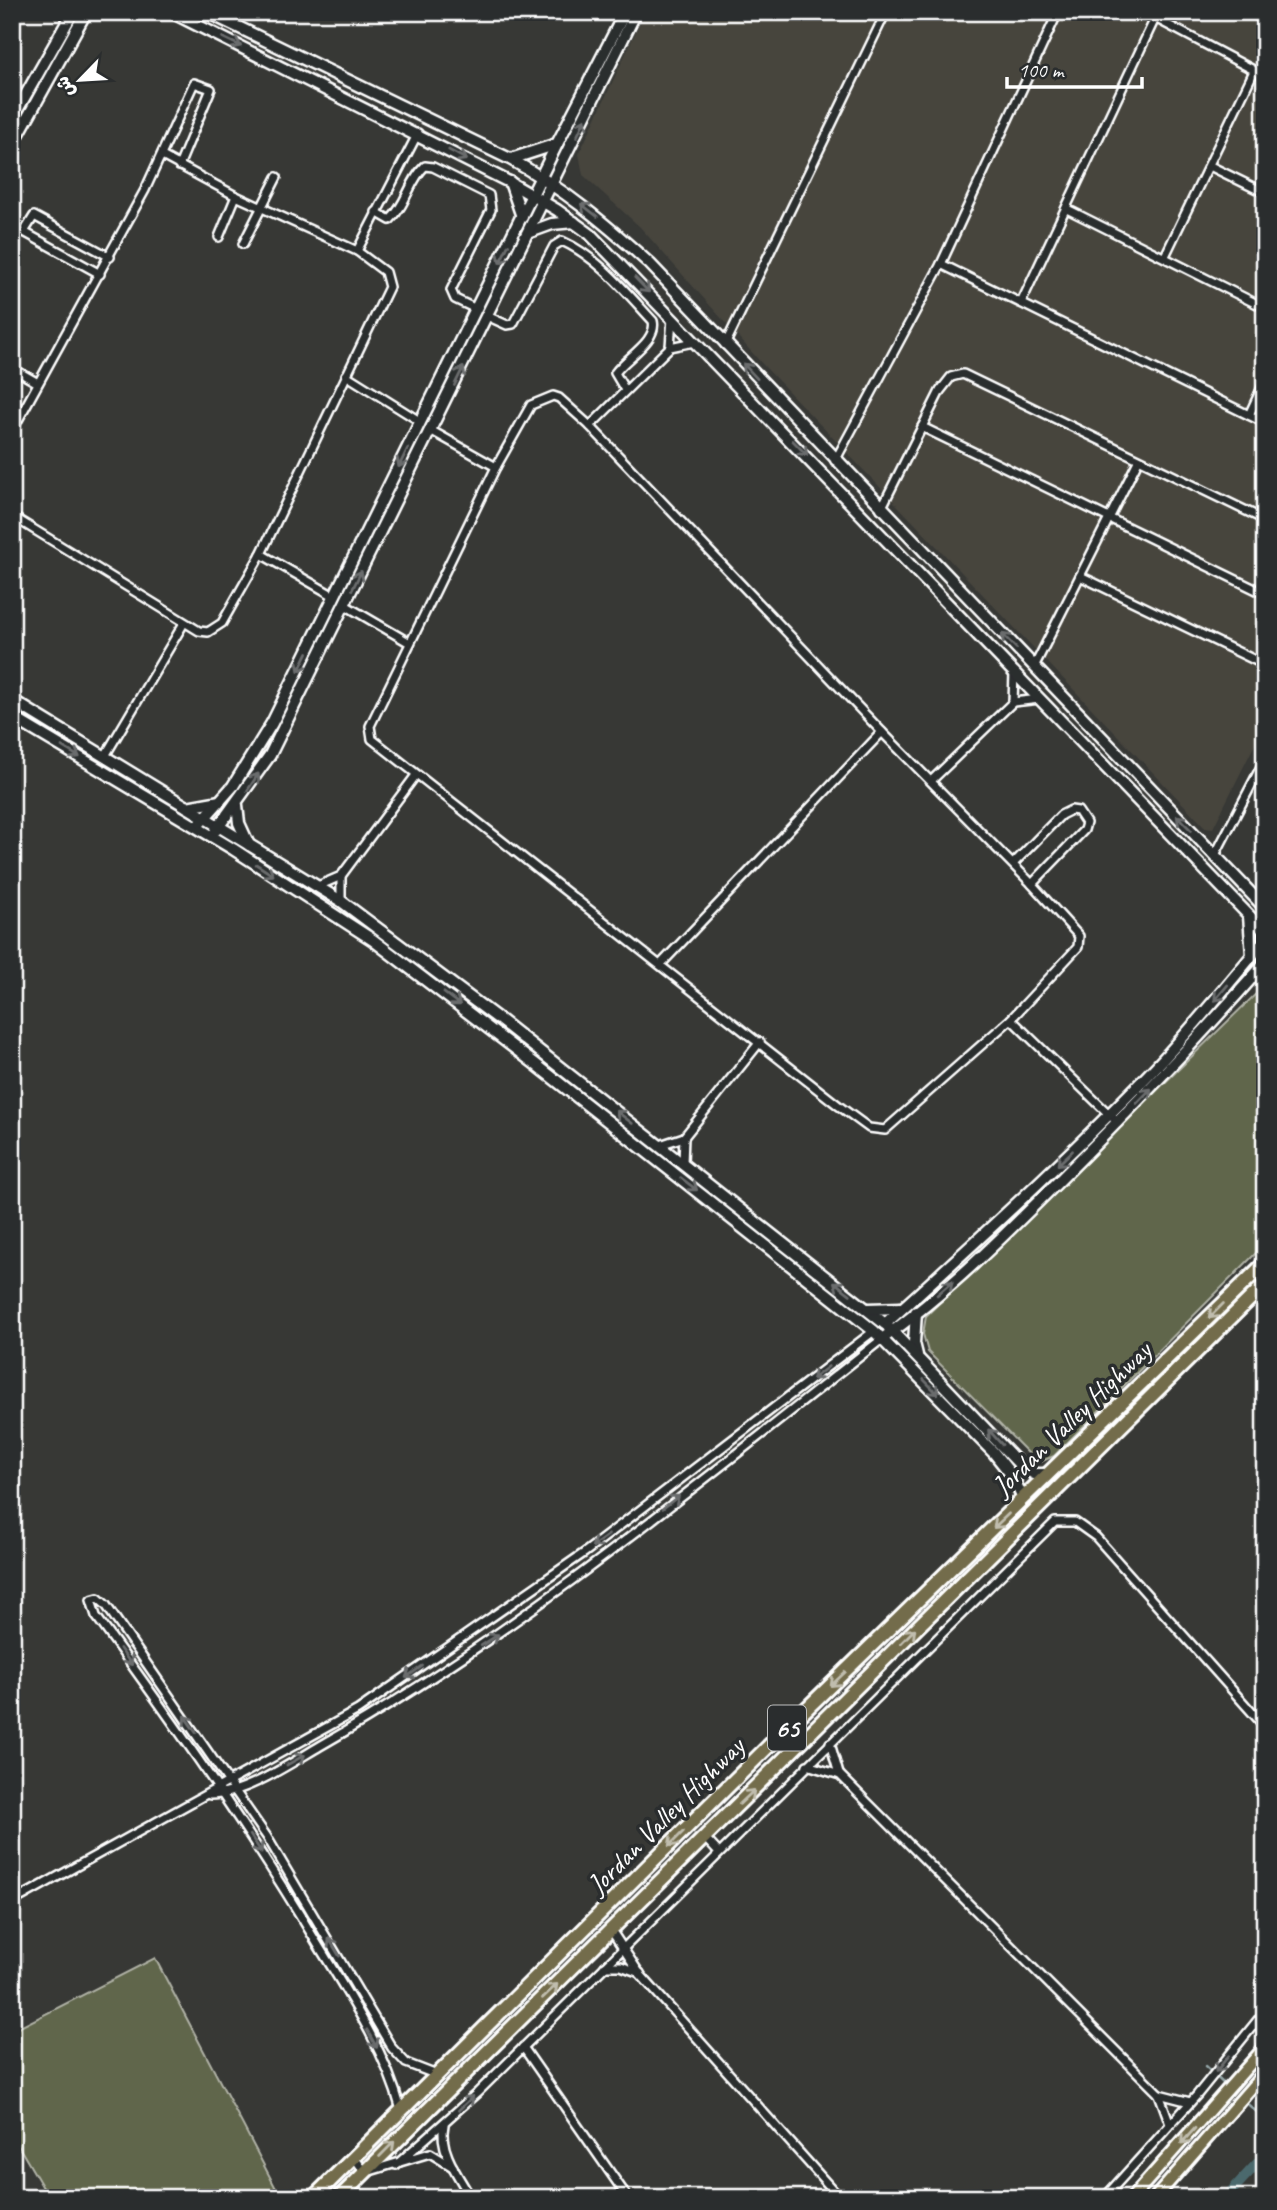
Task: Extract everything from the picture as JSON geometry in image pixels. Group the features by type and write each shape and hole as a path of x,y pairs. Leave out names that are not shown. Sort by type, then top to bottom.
{"highway":[{"name":"Jordan Valley Highway","path":"339,2198 705,1838 1265,1263"},
{"name":"Jordan Valley Highway","path":"313,2198 794,1721 1048,1474 1090,1444 1265,1284"}],"main road":[{"path":"1132,2198 1265,2047"},
{"path":"1155,2198 1265,2072"}],"street":[{"path":"12,119 73,12"},
{"path":"12,146 86,12"},
{"path":"171,12 418,134 545,202 574,222 609,252 1265,932"},
{"path":"207,12 541,176 626,242 1265,908"},
{"path":"725,345 886,12"},
{"path":"835,461 941,264 1058,12"},
{"path":"197,827 233,786 272,723 557,144 630,14"},
{"path":"212,836 237,805 270,755 554,185 630,14"},
{"path":"1021,303 1157,15 1265,76"},
{"path":"1165,256 1254,71"},
{"path":"12,431 110,257 162,156 194,83 211,89 179,166"},
{"path":"357,251 418,134"},
{"path":"510,159 557,144"},
{"path":"12,516 184,623 199,631 208,632 222,623 261,554 389,287 385,272 357,251 236,197 162,156"},
{"path":"376,212 390,220 399,211 415,176 425,166 433,167 489,195 491,210 451,289 455,299 476,309"},
{"path":"1210,166 1265,193"},
{"path":"243,244 277,177"},
{"path":"509,182 522,216"},
{"path":"219,237 236,197"},
{"path":"1067,209 1265,308"},
{"path":"100,274 24,232 34,216 110,257"},
{"path":"530,232 552,224 574,222"},
{"path":"487,316 507,325 513,324 554,246 562,241 572,246 606,272 653,321 655,327 651,337 614,373 625,390"},
{"path":"941,264 1265,423"},
{"path":"670,347 672,318"},
{"path":"590,426 670,347 694,342"},
{"path":"12,368 38,383"},
{"path":"881,509 946,382 963,374 1138,461 1265,520"},
{"path":"346,376 421,422"},
{"path":"1249,415 1265,380"},
{"path":"544,397 559,398 590,426 882,732 1013,864 1079,936 1079,943 1011,1019 892,1126 877,1131 839,1106 661,964 375,743 369,732 496,467 531,405 544,397"},
{"path":"922,427 1265,594"},
{"path":"432,431 496,467"},
{"path":"1034,667 1138,461"},
{"path":"261,554 334,596"},
{"path":"930,584 938,569"},
{"path":"1080,576 1265,665"},
{"path":"345,605 410,643"},
{"path":"105,756 184,623"},
{"path":"1013,702 1014,672"},
{"path":"932,780 1013,702 1040,699"},
{"path":"12,700 341,901 660,1145 868,1309 917,1356 1022,1467 1034,1474 1048,1474"},
{"path":"12,716 212,836 383,948 727,1213 874,1331 994,1453 1018,1484 1023,1499"},
{"path":"661,964 882,732"},
{"path":"1215,855 1265,758"},
{"path":"318,886 341,876 416,775"},
{"path":"187,807 220,800"},
{"path":"237,805 239,823 250,845"},
{"path":"1013,864 1060,816 1071,810 1078,811 1086,827 1032,884"},
{"path":"341,876 341,901"},
{"path":"1249,915 1252,955"},
{"path":"210,1795 223,1795 235,1790 365,1720 503,1631 882,1339 902,1308 986,1235 1109,1114 1174,1046 1265,940"},
{"path":"12,1902 210,1795 229,1780 358,1710 520,1599 874,1331 889,1328 916,1312 1007,1232 1118,1123 1178,1062 1262,968"},
{"path":"1011,1019 1118,1123"},
{"path":"660,1145 684,1137 760,1042"},
{"path":"683,1163 684,1137"},
{"path":"868,1309 902,1308"},
{"path":"916,1312 914,1343 917,1356"},
{"path":"396,2165 444,2124 523,2047 1055,1522 1068,1520 1081,1525 1113,1555 1265,1727"},
{"path":"401,2110 390,2074 343,1986 218,1787 96,1616 91,1600 97,1598 106,1605 229,1780 300,1890 393,2048 414,2068 438,2075"},
{"path":"830,1743 840,1775 1159,2094 1170,2124"},
{"path":"807,1765 840,1775"},
{"path":"705,1838 719,1853"},
{"path":"611,1930 625,1946 640,1974 840,2198"},
{"path":"602,1967 618,1965 640,1974"},
{"path":"1104,2198 1190,2102 1265,2011"},
{"path":"1258,2020 1265,2027"},
{"path":"523,2047 628,2198"},
{"path":"1159,2094 1190,2102"},
{"path":"444,2124 442,2136 453,2167 471,2198"},
{"path":"354,2157 366,2170 383,2170 414,2156 430,2153 453,2167"}],"shaded area":[{"path":"645,12 1265,12 1265,724 1213,828 1205,827 765,367 640,227 583,175 579,154"}],"green space":[{"path":"1265,985 1265,1244 1054,1456 1038,1463 928,1352 923,1334 926,1316"},
{"path":"155,1958 281,2198 49,2198 12,2135 12,2031"}],"waterway":[{"path":"1205,2066 1225,2085"},
{"path":"1244,2101 1265,2119"},
{"path":"1225,2198 1265,2155"}]}
